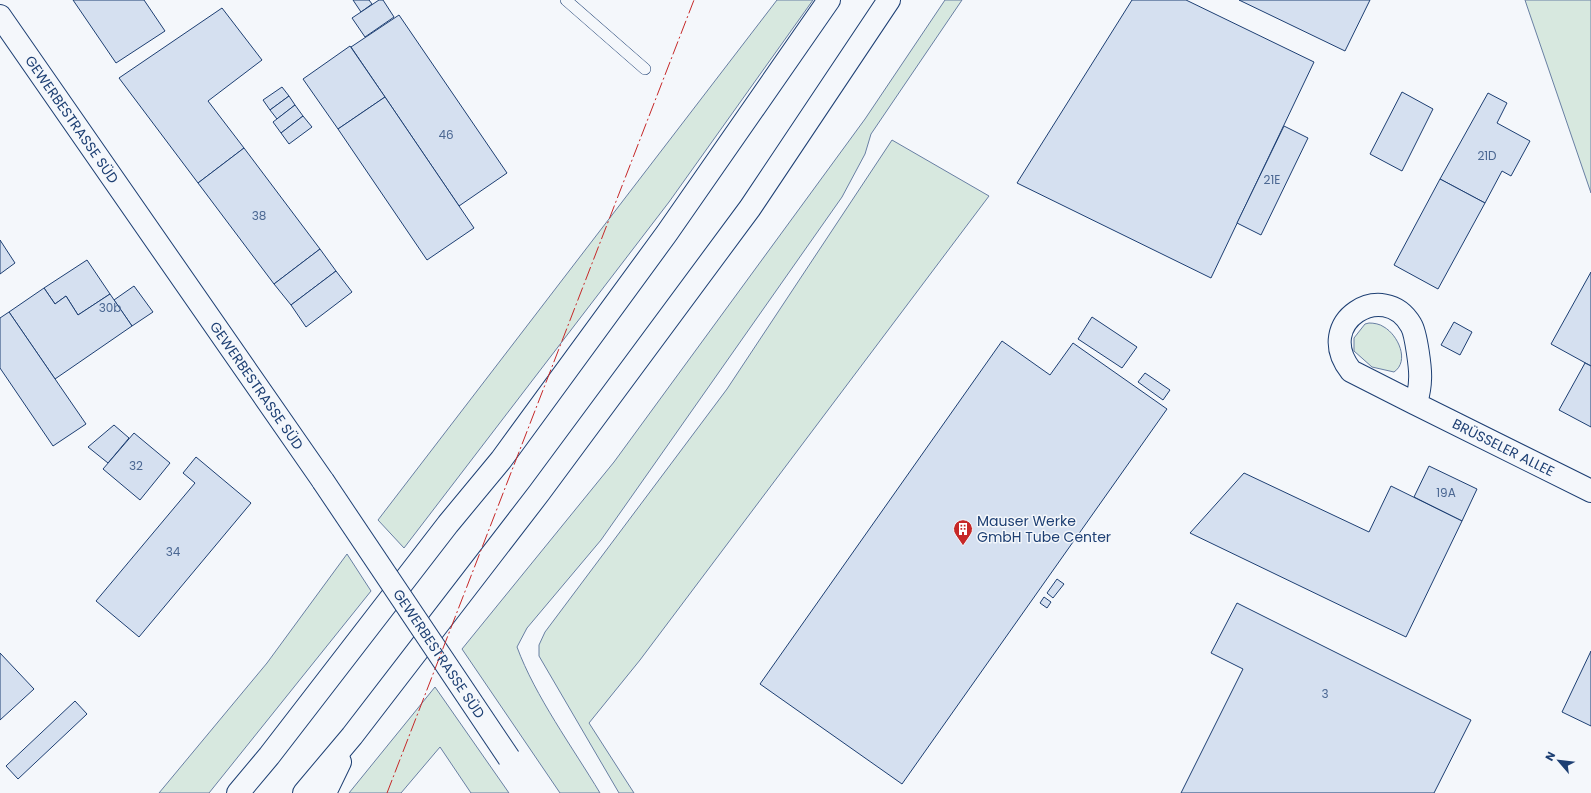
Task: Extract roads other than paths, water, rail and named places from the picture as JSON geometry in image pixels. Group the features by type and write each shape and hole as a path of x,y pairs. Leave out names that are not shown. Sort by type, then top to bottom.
{"main road":[{"path":"238,793 269,756 448,524 500,460 667,233 829,0"},
{"path":"304,793 352,736 538,493 750,208 889,0"},
{"name":"GEWERBESTRASSE SÜD","path":"0,16 323,481 509,758"},
{"name":"BRÜSSELER ALLEE","path":"1416,404 1420,378 1416,337 1412,326 1406,317 1398,310 1387,306 1376,305 1365,307 1347,320 1342,330 1340,353 1351,371 1416,404 1591,491"},
{"path":"325,793 352,736"}],"lane":[{"path":"566,0 645,69"}],"place":[{"name":"Mauser Werke GmbH Tube Center","path":"963,546"}]}
